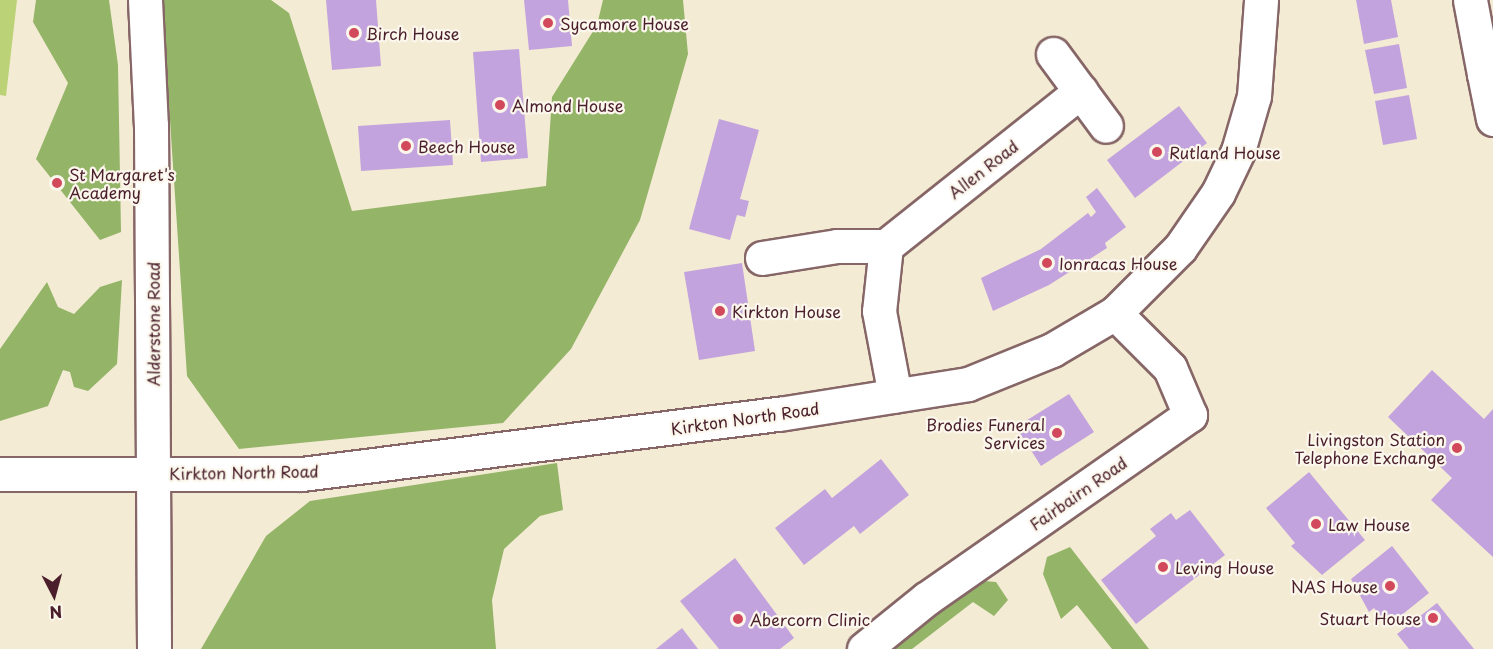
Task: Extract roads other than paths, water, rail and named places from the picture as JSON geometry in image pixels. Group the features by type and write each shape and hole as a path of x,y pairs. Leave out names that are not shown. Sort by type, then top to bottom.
{"street":[{"name":"Alderstone Road","path":"145,0 154,649"},
{"name":"Kirkton North Road","path":"0,474 302,474 895,396 968,384 1052,350 1115,313 1180,248 1238,151 1254,96 1261,0"},
{"path":"1470,0 1489,73 1493,119"},
{"path":"1053,54 1106,126"},
{"name":"Allen Road","path":"886,246 1081,92"},
{"path":"762,258 837,246 886,246 879,311 895,396"},
{"name":"Fairbairn Road","path":"864,649 944,586 1190,415 1170,368 1115,313"}],"place":[{"name":"Sycamore House","path":"548,23"},
{"name":"Birch House","path":"354,33"},
{"name":"Almond House","path":"500,105"},
{"name":"Beech House","path":"406,146"},
{"name":"Rutland House","path":"1157,152"},
{"name":"St Margaret's Academy","path":"57,183"},
{"name":"Ionracas House","path":"1047,263"},
{"name":"Kirkton House","path":"720,311"},
{"name":"Brodies Funeral Services","path":"1057,433"},
{"name":"Livingston Station Telephone Exchange","path":"1457,448"},
{"name":"Law House","path":"1316,524"},
{"name":"Leving House","path":"1163,567"},
{"name":"NAS House","path":"1390,586"},
{"name":"Stuart House","path":"1433,618"},
{"name":"Abercorn Clinic","path":"738,619"}]}
